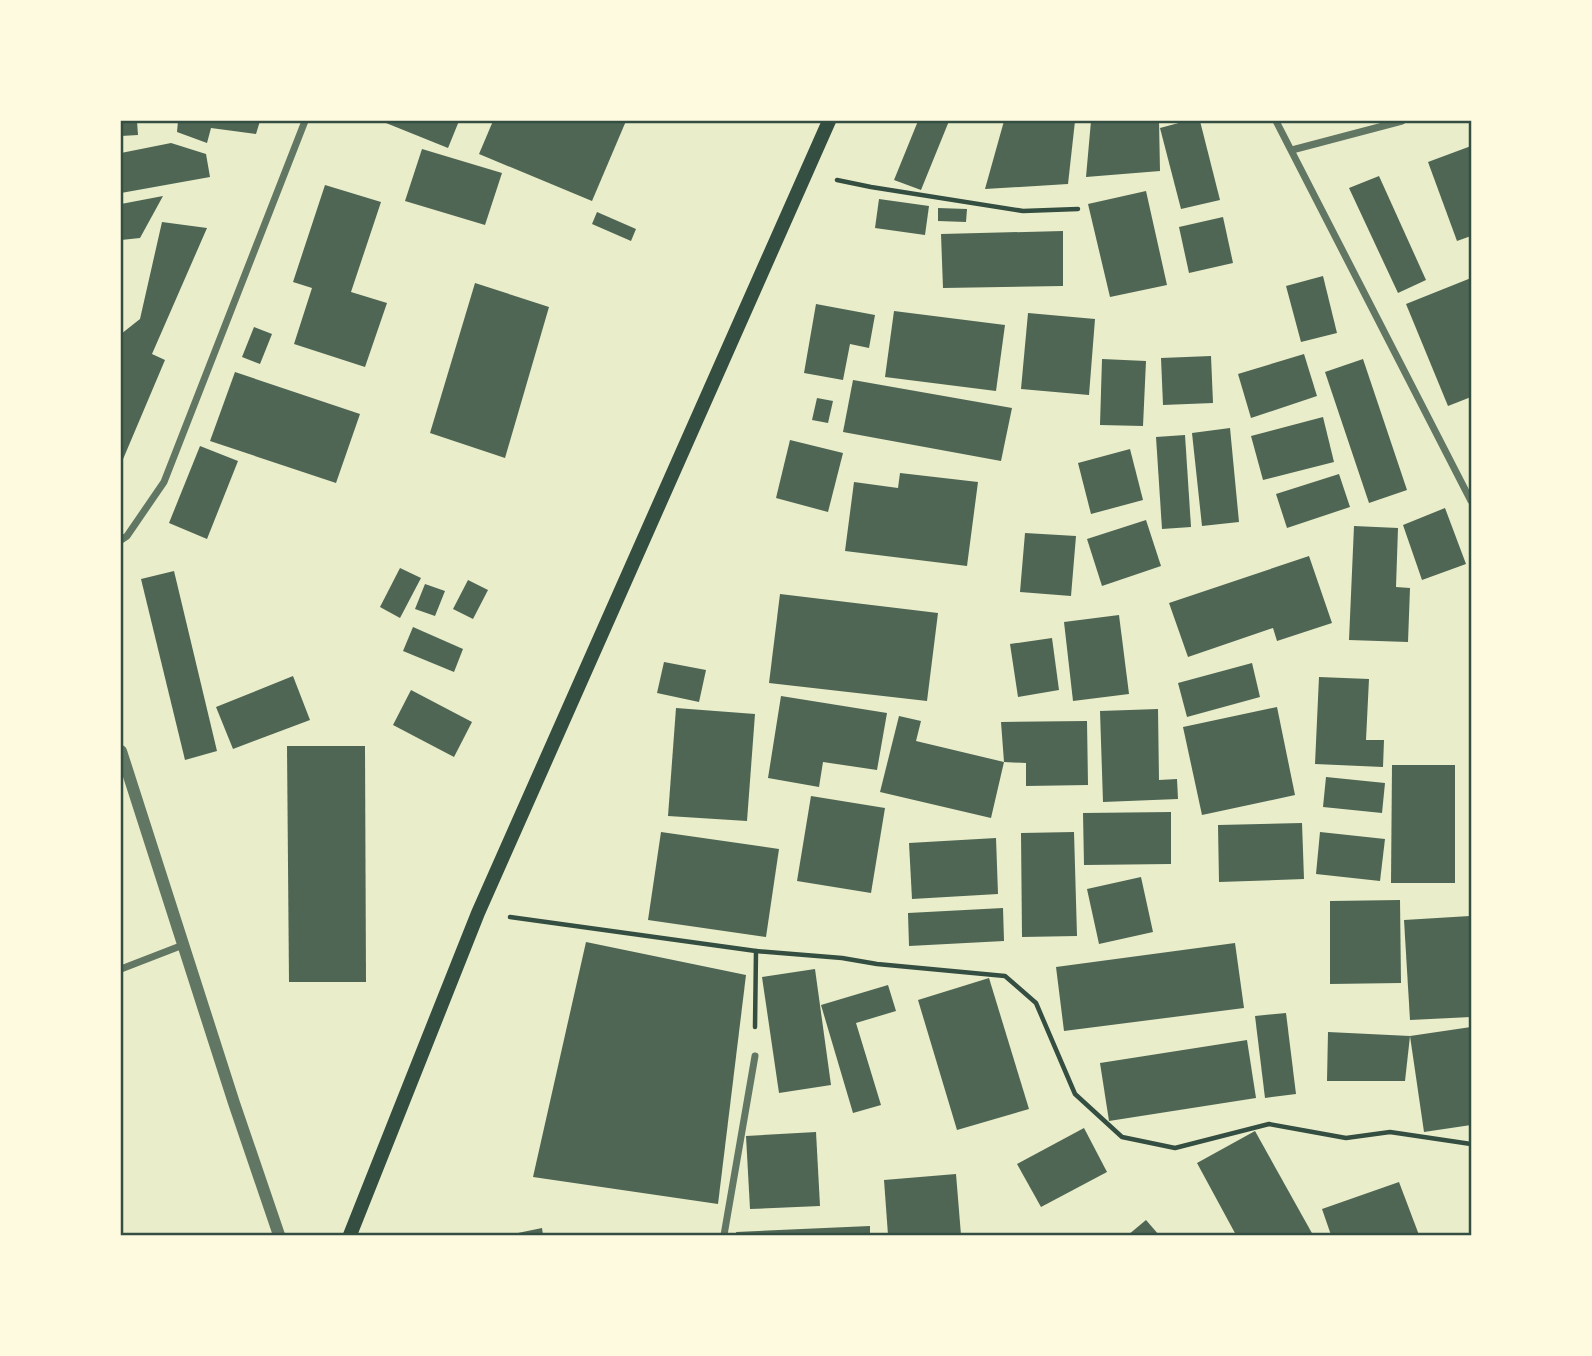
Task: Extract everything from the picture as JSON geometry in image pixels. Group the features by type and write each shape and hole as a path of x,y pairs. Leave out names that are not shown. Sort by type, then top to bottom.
{"main road":[{"path":"350,1235 478,913 829,121"}],"street":[{"path":"121,540 127,536 164,482 305,121"},
{"path":"1276,121 1471,501"},
{"path":"1293,150 1402,121"},
{"path":"121,751 279,1235"},
{"path":"121,969 183,945"},
{"path":"724,1235 755,1056"}],"path":[{"path":"806,172 872,187 1023,211 1078,209"},
{"path":"478,913 756,951 1005,976 1036,1003 1075,1094 1122,1138 1175,1148 1269,1124 1346,1138 1390,1132 1471,1144"},
{"path":"755,1056 756,951"}],"building":[{"path":"121,121 137,121 138,135 121,136"},
{"path":"178,121 260,121 256,134 211,128 207,143 177,132"},
{"path":"381,121 459,121 448,148"},
{"path":"493,121 626,121 592,201 479,154"},
{"path":"918,121 949,121 921,190 894,180"},
{"path":"1004,121 1075,121 1068,184 985,189"},
{"path":"1091,121 1159,121 1160,171 1086,177"},
{"path":"1186,121 1200,121 1220,200 1181,209 1160,128"},
{"path":"171,143 206,154 210,177 121,193 121,153"},
{"path":"1471,146 1471,236 1457,241 1428,162"},
{"path":"422,149 502,173 485,225 405,201"},
{"path":"1379,176 1426,280 1398,293 1349,188"},
{"path":"325,185 381,202 351,292 387,303 365,367 294,344 312,288 293,282"},
{"path":"1146,191 1167,285 1110,297 1088,204"},
{"path":"163,196 140,238 121,240 121,204"},
{"path":"879,199 929,206 925,235 875,228"},
{"path":"938,208 967,209 966,222 938,221"},
{"path":"597,212 636,229 631,241 592,224"},
{"path":"1223,217 1233,263 1189,273 1179,227"},
{"path":"162,222 207,228 152,354 165,360 121,464 121,334 140,319"},
{"path":"1063,231 1063,286 943,288 941,234"},
{"path":"1323,276 1337,333 1301,342 1286,286"},
{"path":"1471,278 1471,397 1448,406 1406,304"},
{"path":"475,283 549,307 505,458 430,433"},
{"path":"816,304 875,315 869,348 850,344 843,380 804,373"},
{"path":"894,311 1005,325 996,391 885,377"},
{"path":"1028,313 1095,319 1089,395 1021,389"},
{"path":"254,327 272,334 260,364 242,357"},
{"path":"1304,354 1317,396 1251,418 1238,374"},
{"path":"1211,356 1213,403 1163,405 1161,358"},
{"path":"1102,359 1146,361 1143,426 1100,425"},
{"path":"1363,359 1407,490 1369,503 1325,372"},
{"path":"235,372 360,414 336,483 210,441"},
{"path":"853,380 1012,408 1001,461 843,432"},
{"path":"817,398 833,401 828,423 812,420"},
{"path":"1323,417 1334,462 1263,480 1251,436"},
{"path":"1230,428 1239,522 1202,526 1192,433"},
{"path":"1185,435 1191,527 1162,529 1156,437"},
{"path":"790,440 843,453 828,512 776,498"},
{"path":"200,446 238,461 207,539 169,523"},
{"path":"1130,449 1143,500 1091,514 1078,463"},
{"path":"900,473 978,482 967,566 845,551 854,482 898,488"},
{"path":"1339,474 1350,507 1287,528 1276,494"},
{"path":"1445,508 1466,564 1422,580 1403,525"},
{"path":"1146,520 1161,566 1102,586 1087,539"},
{"path":"1354,526 1398,528 1396,587 1410,588 1408,642 1349,640"},
{"path":"1025,533 1076,536 1071,596 1020,592"},
{"path":"1309,556 1332,623 1277,641 1273,628 1188,657 1169,603"},
{"path":"400,568 421,578 400,618 380,607"},
{"path":"174,571 217,751 185,760 141,579"},
{"path":"468,580 488,590 473,619 453,609"},
{"path":"425,584 445,591 435,616 415,609"},
{"path":"780,594 938,613 927,701 769,683"},
{"path":"1119,615 1129,694 1073,701 1064,622"},
{"path":"413,627 463,649 454,672 403,651"},
{"path":"1052,638 1059,690 1018,697 1010,644"},
{"path":"664,662 706,670 699,702 657,693"},
{"path":"1252,663 1260,697 1187,717 1178,683"},
{"path":"293,676 310,720 233,749 216,707"},
{"path":"1319,677 1369,679 1366,740 1384,740 1383,767 1315,764"},
{"path":"411,690 472,722 454,757 393,725"},
{"path":"781,696 887,713 877,770 823,762 819,787 768,778"},
{"path":"1277,707 1295,795 1202,815 1183,727"},
{"path":"676,708 755,714 747,821 668,816"},
{"path":"1158,709 1159,780 1177,779 1178,799 1103,802 1100,711"},
{"path":"899,716 921,721 916,741 1004,762 991,818 880,792"},
{"path":"1087,721 1088,785 1026,786 1026,763 1004,762 1001,722"},
{"path":"287,746 365,746 366,982 289,982"},
{"path":"1392,765 1455,765 1455,883 1391,883"},
{"path":"1326,777 1385,783 1382,813 1323,807"},
{"path":"811,796 885,808 871,893 797,881"},
{"path":"1171,812 1171,864 1084,865 1083,813"},
{"path":"1302,823 1304,879 1219,882 1218,825"},
{"path":"661,832 779,849 766,937 648,920"},
{"path":"1074,832 1077,936 1022,937 1021,833"},
{"path":"1320,832 1385,839 1380,881 1316,874"},
{"path":"996,838 998,894 912,899 909,843"},
{"path":"1141,877 1153,932 1099,944 1087,889"},
{"path":"1400,900 1401,983 1330,984 1330,901"},
{"path":"1003,908 1004,941 909,946 908,913"},
{"path":"1470,916 1471,1017 1410,1020 1404,920"},
{"path":"586,942 746,975 718,1204 533,1177"},
{"path":"1235,943 1244,1008 1064,1031 1056,967"},
{"path":"815,969 831,1085 779,1093 762,977"},
{"path":"989,978 1029,1109 957,1130 918,1000"},
{"path":"888,985 896,1011 856,1023 881,1105 853,1113 821,1005"},
{"path":"1286,1013 1296,1094 1265,1098 1255,1016"},
{"path":"1471,1027 1471,1125 1424,1132 1410,1036"},
{"path":"1328,1032 1410,1036 1405,1081 1327,1081"},
{"path":"1247,1040 1256,1098 1109,1121 1100,1063"},
{"path":"1084,1128 1107,1172 1041,1207 1017,1164"},
{"path":"1255,1131 1313,1235 1236,1235 1197,1163"},
{"path":"816,1132 820,1206 750,1209 746,1136"},
{"path":"956,1174 961,1235 888,1235 884,1180"},
{"path":"1399,1182 1419,1235 1331,1235 1322,1209"},
{"path":"1146,1220 1159,1235 1128,1235"},
{"path":"870,1226 870,1235 737,1235 736,1232"},
{"path":"542,1228 543,1235 513,1235 513,1234"}]}
